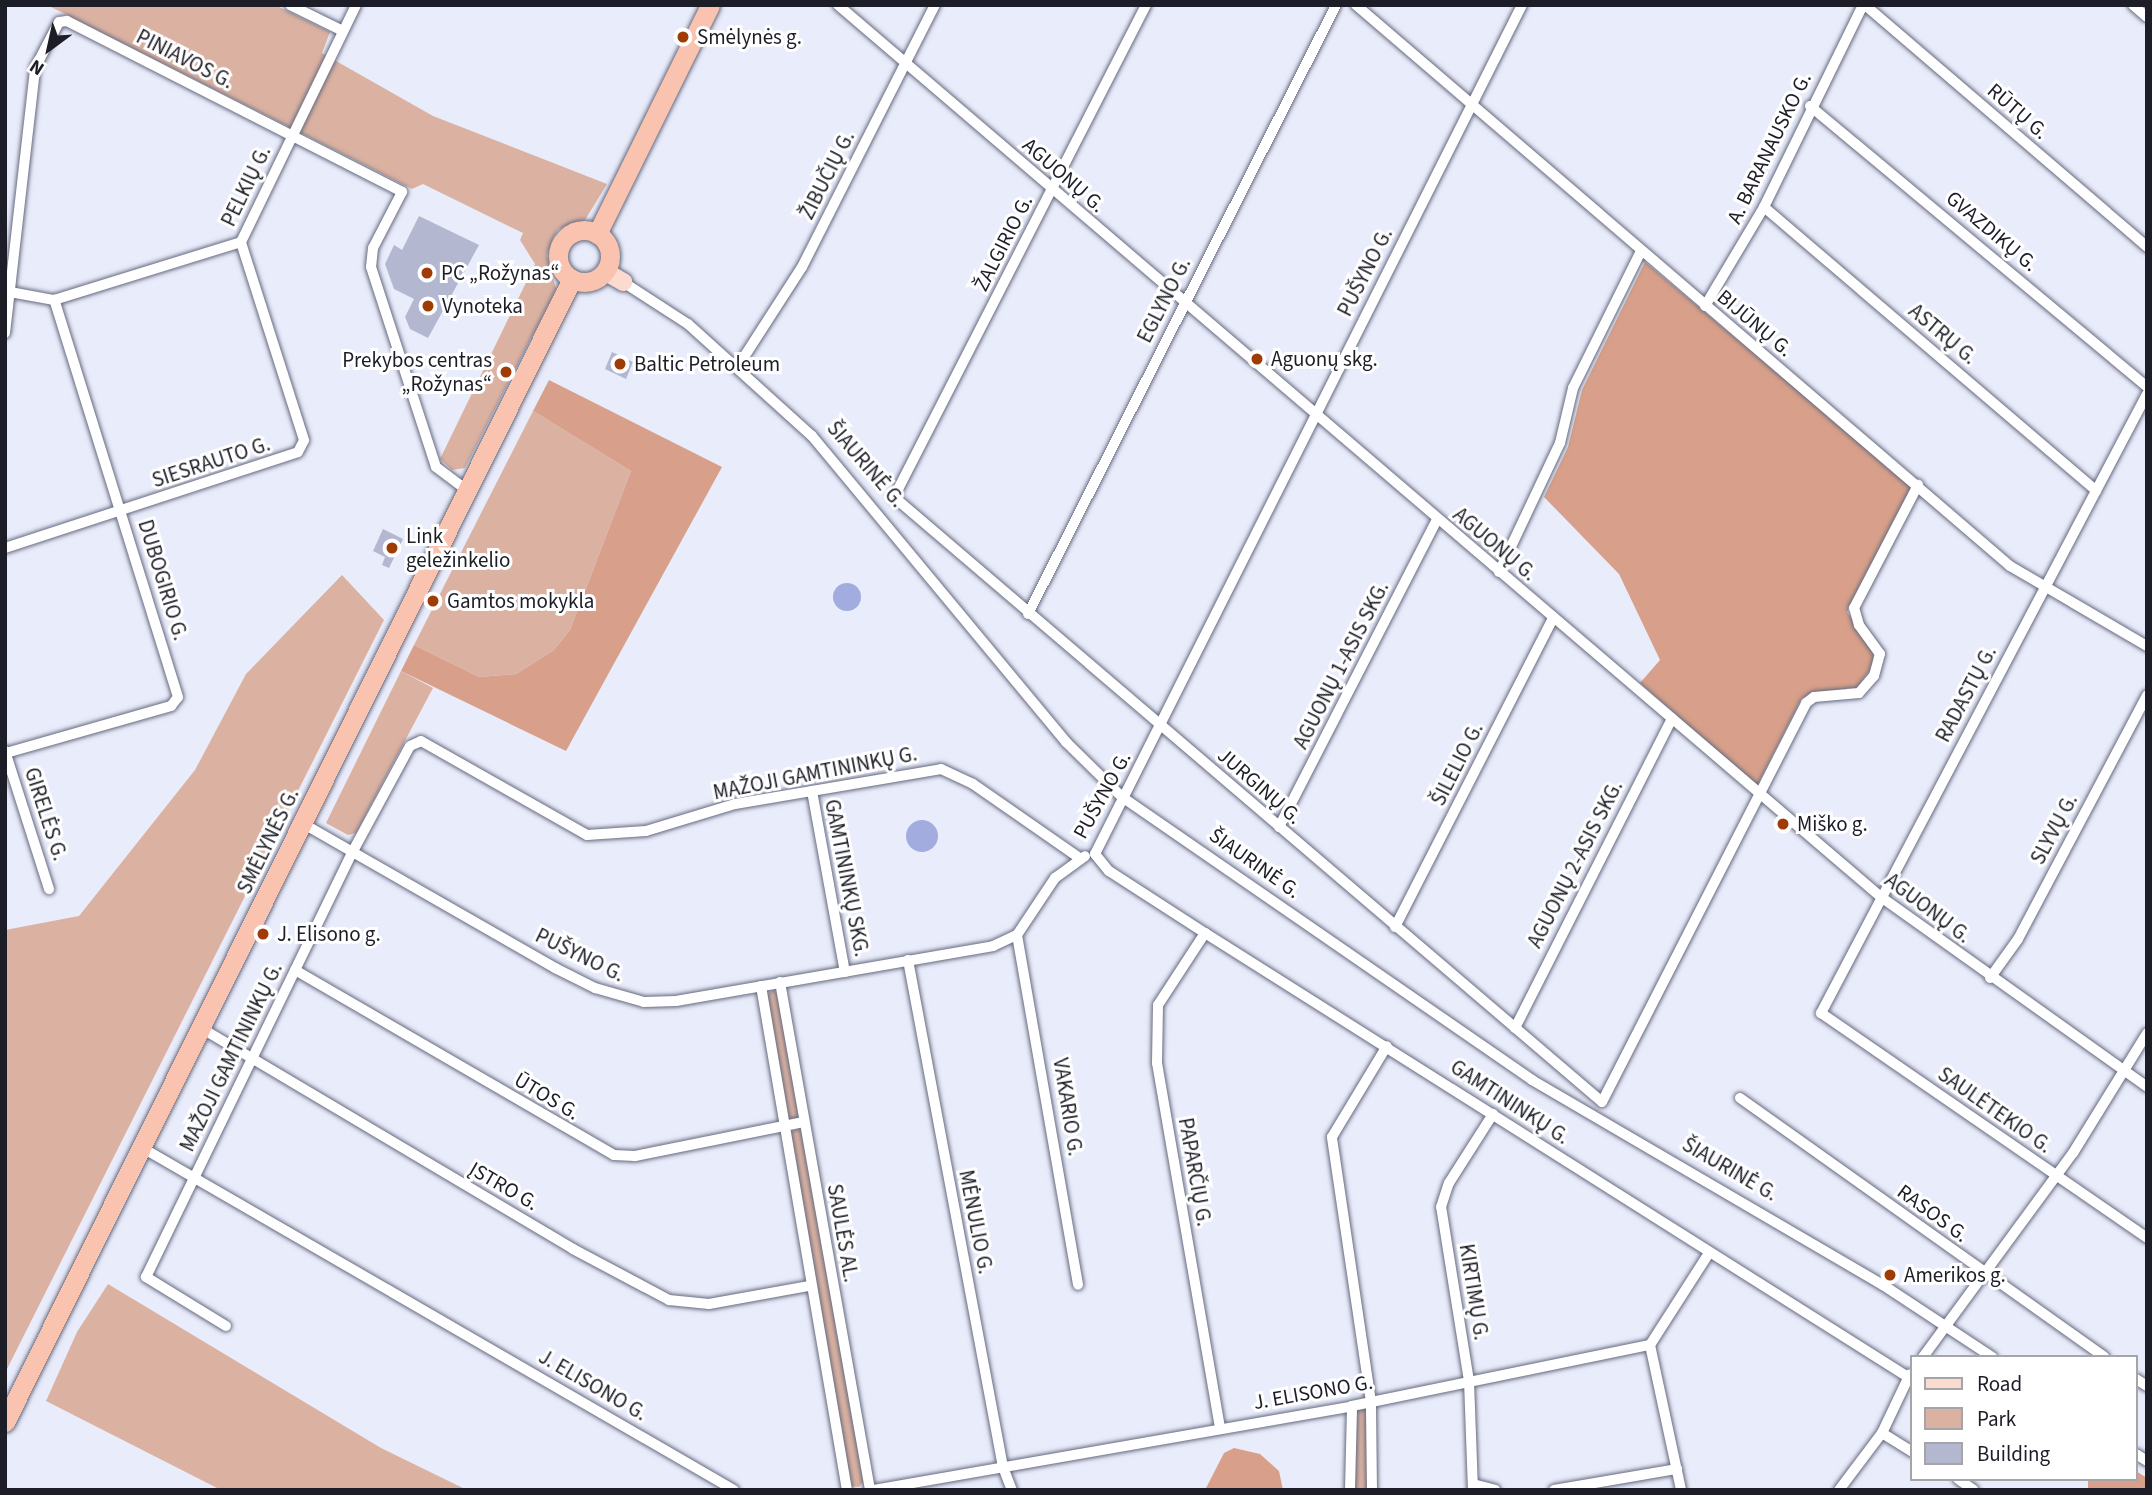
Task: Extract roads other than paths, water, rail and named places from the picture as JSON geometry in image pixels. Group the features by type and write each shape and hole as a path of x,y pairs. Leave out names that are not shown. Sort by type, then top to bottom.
{"highway":[{"path":"597,233 710,5"},
{"path":"578,231 597,233 610,251 606,272 590,282 572,279 558,260 562,242 578,231"},
{"name":"SMĖLYNĖS G.","path":"5,1422 572,279"}],"main road":[{"name":"ŠIAURINĖ G.","path":"606,272 623,282"}],"street":[{"path":"290,5 343,31"},
{"name":"PELKIŲ G.","path":"10,292 54,300 241,242 356,5"},
{"name":"AGUONŲ G.","path":"838,5 1183,304 1881,897 1990,978 2147,1087"},
{"name":"ŽIBUČIŲ G.","path":"744,357 802,267 935,5"},
{"name":"ŽALGIRIO G.","path":"894,497 1146,5"},
{"name":"EGLYNO G.","path":"1028,614 1336,5"},
{"name":"BIJŪNŲ G.","path":"1356,5 1705,306 2042,589 2147,646"},
{"name":"PUŠYNO G.","path":"302,823 555,968 613,995 660,1002 993,946 1017,935 1055,878 1078,857 1095,854 1313,415 1522,5"},
{"name":"A. BARANAUSKO G.","path":"1705,306 1764,207 1811,106 1864,5"},
{"name":"RŪTŲ G.","path":"1864,5 2147,247"},
{"path":"2133,5 2147,17"},
{"name":"PINIAVOS G.","path":"10,292 35,68 60,22 402,191 373,248 371,267 436,467 468,491"},
{"name":"GVAZDIKŲ G.","path":"1811,106 2147,387"},
{"name":"ASTRŲ G.","path":"1764,207 2096,491"},
{"name":"SIESRAUTO G.","path":"5,548 292,455 302,446 241,242"},
{"path":"1499,572 1560,443 1573,388 1641,251"},
{"name":"ŠIAURINĖ G.","path":"623,282 688,324 812,436 1075,752 1122,797 1532,1080 1946,1325 1989,1355"},
{"path":"5,333 10,292"},
{"name":"DUBOGIRIO G.","path":"6,752 171,706 178,696 54,300"},
{"name":"RADASTŲ G.","path":"1821,1013 2147,394"},
{"path":"1760,794 1806,703 1814,697 1859,693 1874,676 1880,654 1859,625 1854,608 1918,485"},
{"name":"JURGINŲ G.","path":"894,497 1602,1102 1760,794"},
{"name":"AGUONŲ 1-ASIS SKG.","path":"1279,827 1437,520"},
{"name":"ŠILELIO G.","path":"1395,927 1553,618"},
{"name":"SLYVŲ G.","path":"1990,978 2018,939 2147,695"},
{"name":"AGUONŲ 2-ASIS SKG.","path":"1515,1028 1672,719"},
{"name":"MAŽOJI GAMTININKŲ G.","path":"226,1326 146,1277 353,851 410,746 421,741 587,835 646,831 735,804 940,769 973,784 1078,857"},
{"name":"GIRELĖS G.","path":"6,752 49,889"},
{"name":"GAMTININKŲ SKG.","path":"812,791 845,972"},
{"name":"GAMTININKŲ G.","path":"1095,854 1109,870 1205,933 1387,1046 1709,1253 1910,1374"},
{"name":"PAPARČIŲ G.","path":"1205,933 1158,1005 1157,1063 1220,1428"},
{"name":"VAKARIO G.","path":"1017,935 1078,1285"},
{"name":"MĖNULIO G.","path":"908,960 1003,1467 1013,1490"},
{"name":"ŪTOS G.","path":"295,970 614,1155 635,1156 804,1122"},
{"name":"SAULĖS AL.","path":"780,982 872,1490"},
{"name":"SAULĖS AL.","path":"761,986 781,1127 847,1490"},
{"name":"SAULĖTEKIO G.","path":"1821,1013 2147,1238"},
{"name":"ĮSTRO G.","path":"201,1028 250,1060 670,1300 709,1304 809,1286"},
{"path":"1924,1355 2056,1176 2147,1033"},
{"path":"1372,1490 1370,1402 1332,1137 1387,1046"},
{"name":"RASOS G.","path":"1740,1098 2101,1355"},
{"name":"KIRTIMŲ G.","path":"1473,1487 1469,1381 1441,1207 1449,1183 1493,1114"},
{"name":"J. ELISONO G.","path":"141,1147 194,1175 734,1490"},
{"path":"1681,1490 1650,1345 1709,1253"},
{"name":"J. ELISONO G.","path":"872,1490 1352,1406 1650,1345"},
{"path":"1839,1490 1882,1433 1910,1374"},
{"path":"1350,1490 1352,1406"},
{"path":"1882,1433 1910,1451"},
{"path":"1554,1490 1677,1469"},
{"path":"1473,1487 1495,1490"}],"water":[{"path":"847,583 857,587 861,597 857,607 847,611 837,607 833,597 837,587"},
{"path":"922,820 933,825 938,836 933,847 922,852 911,847 906,836 911,825"}],"place":[{"name":"Smėlynės g.","path":"683,37"},
{"name":"PC „Rožynas“","path":"427,273"},
{"name":"Vynoteka","path":"428,306"},
{"name":"Aguonų skg.","path":"1257,359"},
{"name":"Baltic Petroleum","path":"620,364"},
{"name":"Prekybos centras „Rožynas“","path":"506,372"},
{"name":"Link geležinkelio","path":"392,548"},
{"name":"Gamtos mokykla","path":"433,601"},
{"name":"Miško g.","path":"1783,824"},
{"name":"J. Elisono g.","path":"263,934"},
{"name":"Amerikos g.","path":"1890,1275"}]}
